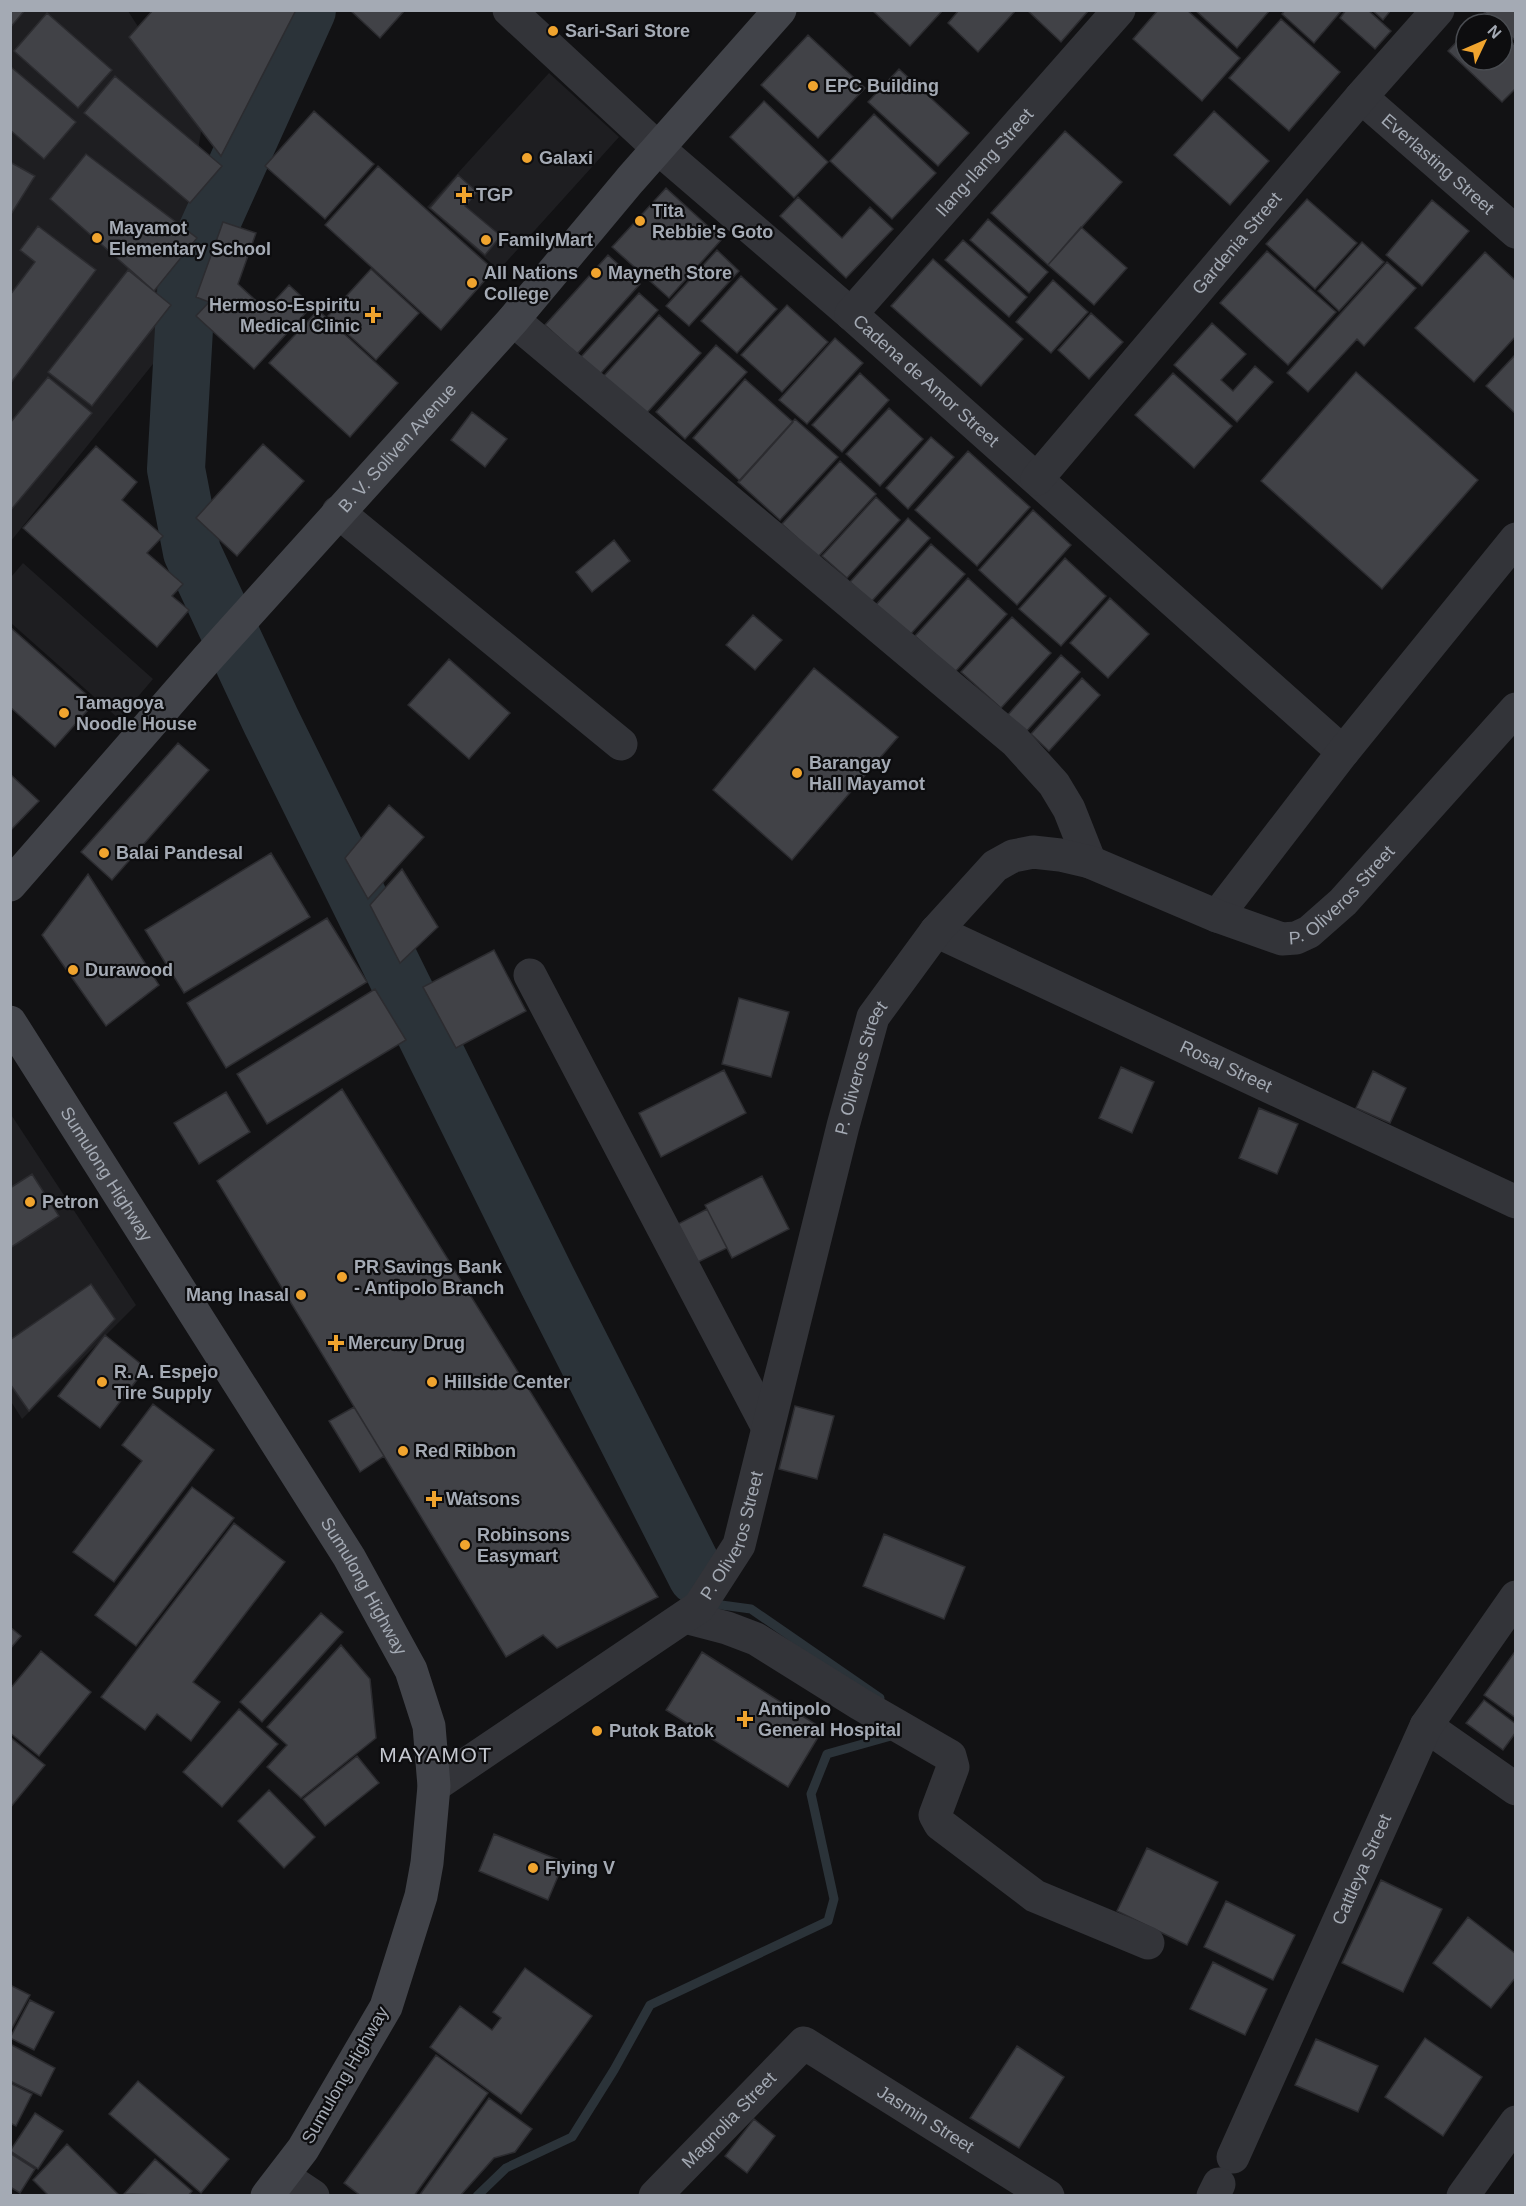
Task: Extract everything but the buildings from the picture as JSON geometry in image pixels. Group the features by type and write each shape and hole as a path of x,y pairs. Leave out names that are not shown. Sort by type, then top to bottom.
{"main road":[{"name":"B. V. Soliven Avenue","path":"10,885 207,659 513,320 780,10"},
{"name":"Sumulong Highway","path":"10,1022 349,1557 411,1670 429,1726 434,1786 427,1863 421,1896 386,2007 303,2149 275,2186"}],"street":[{"name":"Cadena de Amor Street","path":"509,10 659,148 851,314 1343,752"},
{"name":"Ilang-Ilang Street","path":"851,314 1119,10"},
{"name":"Gardenia Street","path":"1037,479 1361,97 1438,10"},
{"name":"Everlasting Street","path":"1361,97 1515,232"},
{"path":"513,320 1015,741 1054,784 1069,809 1090,862"},
{"path":"338,512 621,744"},
{"path":"1217,916 1343,752 1515,539"},
{"name":"P. Oliveros Street","path":"434,1786 692,1612 739,1545 767,1425 873,1017 936,931 995,866 1013,856 1034,852 1090,862 1217,916 1282,939 1296,938 1310,932 1343,902 1515,709"},
{"name":"Rosal Street","path":"936,931 1515,1202"},
{"path":"530,975 767,1425"},
{"name":"Cattleya Street","path":"1222,2179 1426,1726 1515,1597"},
{"path":"692,1612 756,1640 950,1756 953,1767 935,1815 940,1824 1035,1896 1149,1943"},
{"path":"1426,1726 1515,1789"},
{"name":"Magnolia Street","path":"673,2190 804,2043"},
{"name":"Jasmin Street","path":"804,2043 1048,2196"},
{"path":"1463,2196 1515,2122"},
{"path":"275,2186 313,2196"}],"shaded area":[{"name":"Mayamot Elementary School","path":"11,11 128,11 202,126 165,349 11,541"},
{"path":"549,73 619,137 499,270 427,207"},
{"path":"23,563 153,679 119,719 11,623 11,577"},
{"path":"10,1113 136,1305 22,1419 10,1400"}],"waterway":[{"path":"307,10 187,276 176,469 192,552 271,721 548,1282 697,1576"},
{"path":"714,1604 751,1609 880,1698"},
{"path":"477,2196 506,2168 572,2137 614,2070 650,2005 828,1921 834,1899 811,1794 827,1754 891,1736"}],"place":[{"name":"Sari-Sari Store","path":"553,31"},
{"name":"EPC Building","path":"813,86"},
{"name":"Galaxi","path":"527,158"},
{"name":"TGP","path":"464,195"},
{"name":"Tita Rebbie's Goto","path":"640,221"},
{"name":"Mayamot Elementary School","path":"97,238"},
{"name":"FamilyMart","path":"486,240"},
{"name":"Mayneth Store","path":"596,273"},
{"name":"All Nations College","path":"472,283"},
{"name":"Hermoso-Espiritu Medical Clinic","path":"373,315"},
{"name":"Tamagoya Noodle House","path":"64,713"},
{"name":"Barangay Hall Mayamot","path":"797,773"},
{"name":"Balai Pandesal","path":"104,853"},
{"name":"Durawood","path":"73,970"},
{"name":"Petron","path":"30,1202"},
{"name":"PR Savings Bank - Antipolo Branch","path":"342,1277"},
{"name":"Mang Inasal","path":"301,1295"},
{"name":"Mercury Drug","path":"336,1343"},
{"name":"R. A. Espejo Tire Supply","path":"102,1382"},
{"name":"Hillside Center","path":"432,1382"},
{"name":"Red Ribbon","path":"403,1451"},
{"name":"Watsons","path":"434,1499"},
{"name":"Robinsons Easymart","path":"465,1545"},
{"name":"Antipolo General Hospital","path":"745,1719"},
{"name":"Putok Batok","path":"597,1731"},
{"name":"Flying V","path":"533,1868"}],"district":[{"name":"MAYAMOT","path":"436,1754"}]}
